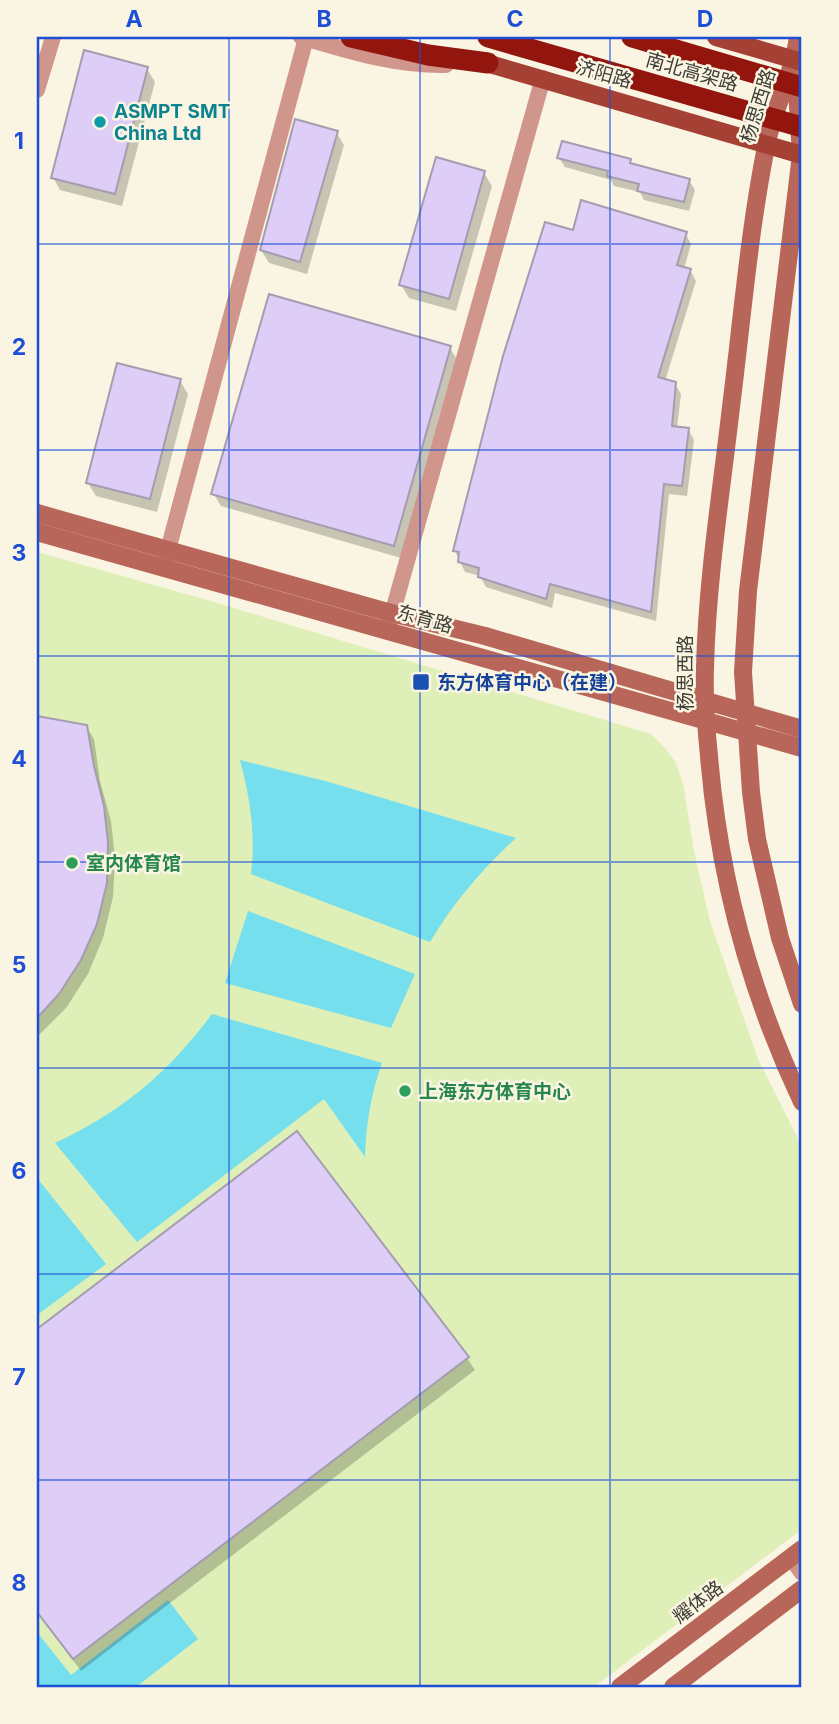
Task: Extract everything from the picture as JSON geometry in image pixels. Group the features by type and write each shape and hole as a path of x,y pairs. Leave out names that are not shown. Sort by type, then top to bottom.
{"highway":[{"name":"南北高架路","path":"488,37 802,127"},
{"name":"南北高架路","path":"632,37 802,87"},
{"path":"361,40 428,55 488,63"}],"main road":[{"name":"济阳路","path":"392,37 543,78 802,155"},
{"path":"716,37 799,60"}],"street":[{"path":"37,90 52,37"},
{"path":"165,559 304,37 391,62 423,65 488,63"},
{"path":"798,37 799,60"},
{"name":"杨思西路","path":"799,60 766,144 709,587 704,672 712,797 728,893 760,1003 781,1058 802,1102"},
{"name":"杨思西路","path":"799,60 802,155 748,591 743,672 754,816 766,884 780,938 802,1004"},
{"path":"389,622 543,78"},
{"name":"东育路","path":"37,513 165,559"},
{"name":"东育路","path":"37,532 165,559 389,622 706,721 802,748"},
{"name":"东育路","path":"389,622 485,636 802,729"},
{"path":"797,1553 802,1573"},
{"name":"耀体路","path":"620,1687 797,1553"},
{"path":"673,1687 802,1590"}],"green space":[{"name":"上海东方体育中心","path":"37,552 204,599 651,734 676,763 683,783 694,851 710,921 758,1059 802,1147 802,1529 594,1687 37,1687"}],"water":[{"path":"240,760 329,782 516,838 469,887 430,942 251,874 251,817"},
{"path":"248,911 415,974 391,1028 225,983"},
{"path":"212,1014 382,1063 370,1109 365,1157 324,1099 137,1242 55,1143 102,1118 142,1089 178,1055"},
{"path":"37,1178 106,1264 37,1315"},
{"path":"168,1600 198,1639 136,1687 37,1687 37,1632 71,1675"}],"building":[{"name":"ASMPT SMT China Ltd","path":"84,50 148,67 115,194 51,178"},
{"path":"295,119 338,131 300,262 260,250"},
{"path":"562,141 631,159 630,163 690,179 684,202 637,191 639,184 607,176 608,171 557,158"},
{"path":"436,157 485,171 449,299 399,285"},
{"path":"581,200 687,232 677,265 691,269 658,377 676,382 672,426 689,428 682,486 664,484 651,612 550,584 546,599 478,577 479,568 458,562 459,552 453,551 503,356 545,222 573,230"},
{"path":"269,294 451,346 394,546 211,494"},
{"path":"117,363 181,379 150,499 86,483"},
{"name":"室内体育馆","path":"37,716 87,725 104,806 108,843 107,883 97,924 81,960 59,994 37,1018"},
{"path":"297,1131 469,1357 73,1659 37,1612 37,1329"}],"place":[{"name":"ASMPT SMT China Ltd","path":"100,122"},
{"name":"东方体育中心（在建）","path":"421,682"},
{"name":"室内体育馆","path":"72,863"},
{"name":"上海东方体育中心","path":"405,1091"}]}
